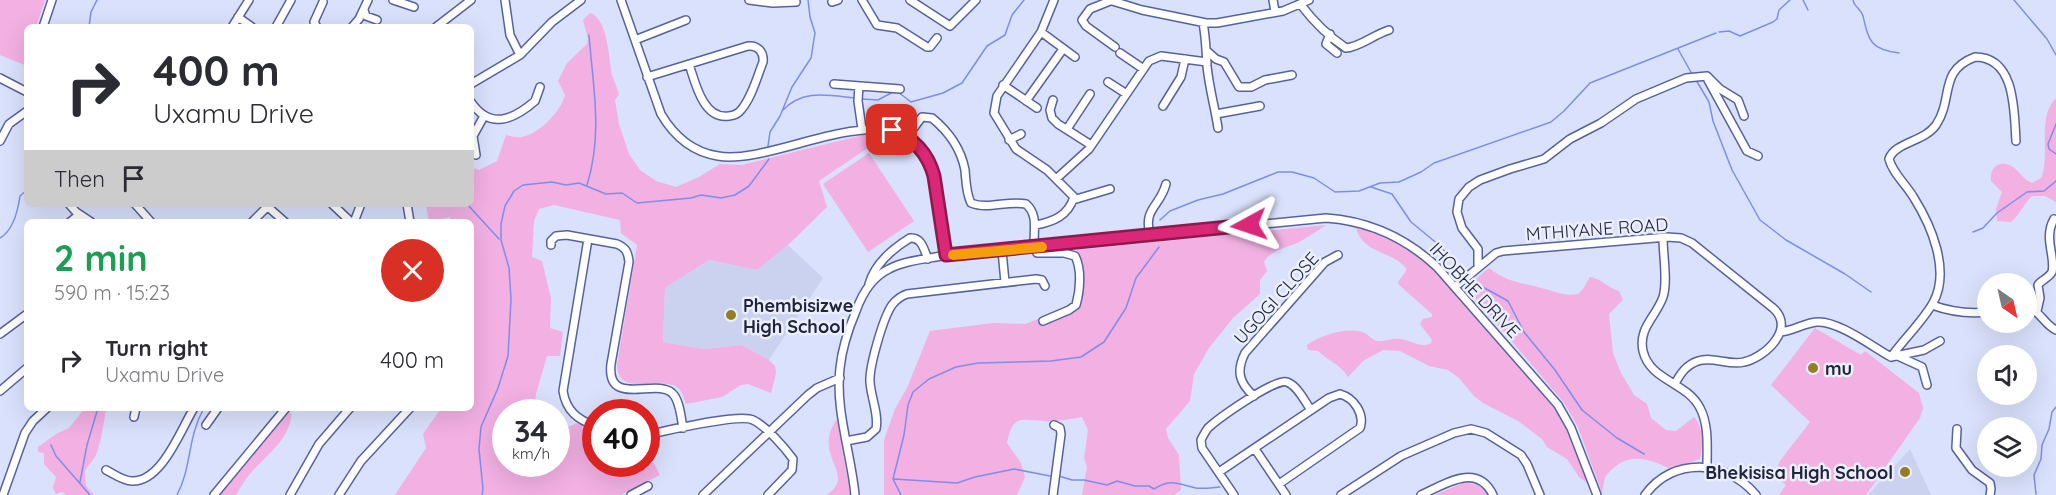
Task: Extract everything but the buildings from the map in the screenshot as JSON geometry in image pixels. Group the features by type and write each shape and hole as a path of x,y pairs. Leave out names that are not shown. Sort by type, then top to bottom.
{"street":[{"path":"44,24 52,0"},
{"path":"234,24 249,0"},
{"path":"278,24 291,0"},
{"path":"354,24 368,0"},
{"path":"393,0 414,7"},
{"path":"439,24 471,0"},
{"path":"505,0 510,35 520,56"},
{"path":"474,82 520,56 552,22 581,0"},
{"path":"621,0 661,114 676,135 692,147 718,156 730,157 862,129 886,129 907,137 923,152 932,170 946,255"},
{"path":"749,0 796,2"},
{"path":"862,0 876,25 897,28 927,47 930,47 937,38"},
{"path":"910,0 950,26 973,1"},
{"path":"1035,225 1050,223 1057,219 1068,210 1074,197 1056,179 1016,149 994,114 997,96 1041,32 1054,0"},
{"path":"1115,47 1086,26 1082,20 1090,9 1109,0 1142,10 1203,23 1216,23 1283,11 1309,0"},
{"path":"1273,0 1275,11"},
{"path":"315,24 323,2"},
{"path":"1301,5 1323,31 1349,48 1389,30"},
{"path":"364,10 366,16 377,20"},
{"path":"238,17 248,24"},
{"path":"635,40 686,20"},
{"path":"1203,23 1218,128"},
{"path":"1041,32 1075,57"},
{"path":"1330,34 1326,44 1337,52"},
{"path":"647,77 689,64 748,46 758,48 763,57 763,62 744,106 739,113 725,117 706,106 689,64"},
{"path":"1026,101 1064,49"},
{"path":"1208,51 1216,59 1224,62 1239,87 1251,87 1265,80 1292,75"},
{"path":"1120,53 1142,68"},
{"path":"1056,179 1091,145 1149,60 1156,57 1207,62"},
{"path":"1891,357 1932,305 1938,291 1940,276 1938,257 1931,232 1914,197 1891,168 1889,156 1897,148 1925,135 1934,127 1945,104 1947,88 1953,72 1975,57 1990,60 2003,71 2013,104 2016,141"},
{"path":"1163,106 1181,78 1185,59"},
{"path":"1706,75 1720,89 1738,100 1744,116"},
{"path":"1706,75 1747,150 1758,156"},
{"path":"1478,267 1478,249 1462,228 1457,212 1459,199 1469,187 1490,177 1544,159 1570,139 1601,123 1636,99 1686,78 1706,75"},
{"path":"0,78 24,90"},
{"path":"1108,82 1125,93"},
{"path":"834,84 900,89"},
{"path":"1003,85 1037,108"},
{"path":"859,86 858,98 862,129"},
{"path":"474,105 484,116 492,119 511,118 535,101 540,87"},
{"path":"1067,129 1090,94"},
{"path":"1053,100 1050,106 1051,115 1058,124 1091,145"},
{"path":"1216,114 1260,106"},
{"path":"0,141 12,121 24,113"},
{"path":"474,134 484,116"},
{"path":"907,137 922,117 932,118 958,148 971,203 977,205 1026,204 1033,213 1036,237 1034,248 1037,253 1075,256 1078,264 1076,305 1043,321"},
{"path":"1009,141 1021,134"},
{"path":"474,142 476,155"},
{"path":"1150,235 1148,216 1166,184"},
{"path":"1073,200 1110,189"},
{"path":"72,207 86,219"},
{"path":"137,207 146,219"},
{"path":"255,219 267,207"},
{"path":"271,207 282,219"},
{"path":"336,207 350,219"},
{"path":"75,219 83,217"},
{"name":"IHOBHE DRIVE","path":"855,495 846,441 840,378 844,341 860,300 869,286 888,269 946,255 1326,218 1345,219 1381,230 1408,244 1422,253 1456,286 1558,405 1571,428 1598,495"},
{"path":"2054,219 2049,234 2054,268 2051,274 2037,285 2040,298 2037,311 2046,324 2056,330"},
{"path":"551,245 553,238 560,235 623,246 629,256 629,262 610,371 613,381 636,390 668,390 673,394 678,405 683,428"},
{"path":"1663,237 1664,291 1661,302 1647,323 1642,341 1646,359 1651,367 1697,402 1704,418 1707,466"},
{"name":"MTHIYANE ROAD","path":"1456,286 1496,253 1512,249 1663,237 1681,238 1692,243 1778,312 1782,320 1780,332"},
{"path":"869,286 872,273 879,263 910,238 919,240 928,259"},
{"path":"582,421 566,404 563,391 588,239"},
{"path":"1002,251 1005,282"},
{"name":"UGOGI CLOSE","path":"1254,396 1245,388 1239,372 1245,353 1325,262 1338,255"},
{"path":"846,441 867,437 876,429 877,418 870,385 871,370 888,314 896,300 907,294 1005,282 1040,279 1046,283 1045,286"},
{"path":"1932,305 1966,314 1977,313"},
{"path":"0,334 24,316"},
{"path":"1675,384 1685,369 1695,362 1715,360 1738,363 1753,359 1769,348 1780,332 1811,323 1825,322 1856,336 1891,357 1900,357 1924,350 1940,341"},
{"path":"1900,357 1922,367 1927,385"},
{"path":"0,392 24,371"},
{"path":"703,495 817,388 840,378"},
{"path":"1234,495 1202,448 1203,434 1254,396 1271,385 1284,381 1294,386 1311,410"},
{"path":"1220,472 1329,398 1340,394 1349,398 1360,413 1362,422 1360,428 1280,484"},
{"path":"3,495 28,428 45,411"},
{"path":"134,417 135,411"},
{"path":"106,470 132,481 151,475 164,462 192,411"},
{"path":"206,425 216,411"},
{"path":"214,495 280,411"},
{"path":"290,495 319,444 347,411"},
{"path":"339,495 361,461 407,411"},
{"path":"660,432 744,418 752,419 769,432 793,459 794,465 788,476 768,495"},
{"path":"1053,495 1061,434 1060,428 1054,425"},
{"path":"1341,495 1401,456 1454,433 1471,429 1486,433 1521,455 1540,495"},
{"path":"1957,429 1956,448 1972,470 1990,483 1990,495"},
{"path":"1255,449 1287,495"},
{"path":"1645,495 1651,487 1671,474 1688,468 1707,466 1736,477 1756,495"},
{"path":"1421,495 1457,478 1466,477 1484,483 1492,495"},
{"path":"631,495 648,486"}],"shaded area":[{"path":"0,0 45,0 37,24 24,24 24,65 0,55"},
{"path":"590,13 596,16 604,31 612,75 619,94 615,100 619,124 629,154 640,170 656,181 676,187 720,164 742,165 863,135 884,137 819,181 827,207 788,245 757,270 709,260 665,288 663,342 704,349 742,345 769,360 775,366 776,373 771,393 748,384 741,385 722,397 686,404 682,393 670,384 632,384 624,381 619,375 617,365 637,245 621,233 620,220 554,205 539,209 534,221 532,257 542,261 551,298 550,328 563,332 560,356 547,356 535,399 492,399 492,477 570,477 570,426 577,423 582,425 582,477 656,477 621,495 395,495 426,448 423,434 439,411 474,411 474,219 450,219 450,217 428,219 426,207 474,207 474,168 479,170 497,161 506,135 518,137 528,135 542,127 554,115 565,95 558,81 567,63 587,44 588,39 583,20"},
{"path":"2056,98 2056,202 2045,196 2032,196 2011,222 1997,221 1996,209 2002,192 1991,181 1992,172 1996,166 2004,164 2013,167 2032,183 2041,178 2045,158 2045,126 2050,106"},
{"path":"869,153 914,221 868,252 823,184"},
{"path":"1326,225 1267,258 1264,262 1267,271 1260,280 1260,294 1233,318 1209,348 1194,374 1190,401 1166,429 1168,438 1179,455 1181,490 1174,495 1082,495 1087,467 1084,458 1088,430 1082,417 1053,421 1023,420 1015,423 1007,443 1021,463 1025,477 1017,495 884,495 884,440 895,409 907,388 930,331 993,323 1025,324 1072,306 1076,296 1077,250"},
{"path":"1356,228 1398,244 1435,271 1555,409 1567,430 1588,483 1580,478 1567,459 1547,447 1542,439 1518,421 1483,403 1448,370 1429,366 1400,351 1383,350 1363,361 1348,377 1318,351 1308,350 1307,345 1320,338 1343,331 1365,333 1377,341 1397,339 1420,345 1431,343 1432,340 1420,324 1423,319 1432,317 1432,314 1398,282 1406,268 1400,262 1364,242"},
{"name":"Phembisizwe High School","path":"788,245 823,278 769,360 742,345 704,349 663,342 665,288 709,260 757,270"},
{"path":"1489,268 1508,279 1564,294 1578,294 1590,277 1619,291 1623,300 1609,314 1613,353 1621,373 1634,395 1647,404 1651,418 1666,430 1676,431 1694,417 1700,427 1702,437 1700,459 1670,469 1643,459 1627,460 1612,469 1605,477 1602,493 1578,427 1565,404 1466,287"},
{"path":"1815,328 1861,355 1865,351 1919,393 1923,408 1920,418 1866,495 1779,495 1786,485 1774,476 1780,461 1810,422 1771,385"},
{"path":"83,411 106,411 97,452 85,471 86,486 94,495 67,495 62,492 56,494 53,488 56,477 44,464 44,453 38,452 38,447 69,428"},
{"path":"287,412 292,414 290,424 275,448 249,475 236,495 219,495"},
{"path":"837,419 850,495 827,495 837,484 838,478 829,449 831,430"},
{"name":"Bhekisisa High School","path":"1910,449 1931,495 1868,495"},
{"path":"1465,482 1480,486 1487,495 1435,495"}],"waterway":[{"path":"89,24 91,12 97,0"},
{"path":"768,146 770,132 780,116 792,87 811,58 815,33 808,0"},
{"path":"898,92 911,102 943,93 962,83 987,46 1005,35 1012,15 1024,0"},
{"path":"1719,32 1729,31 1740,36 1773,22 1777,19 1779,10 1790,0"},
{"path":"1803,0 1808,10"},
{"path":"1853,0 1862,14 1872,42 1882,49 1899,53"},
{"path":"2014,0 2047,39 2056,55"},
{"path":"1160,220 1170,211 1198,200 1223,194 1278,172 1292,172 1314,178 1335,192 1359,191 1380,183 1399,182 1434,163 1551,122 1590,83 1716,33"},
{"path":"587,185 592,166 596,129 589,35"},
{"path":"1678,49 1692,74"},
{"path":"1696,80 1709,102 1713,121 1732,170 1760,220 1786,240 1871,292"},
{"path":"862,99 878,100 893,92"},
{"path":"782,111 806,96 854,98"},
{"path":"2056,124 2048,144 2049,149 2056,154"},
{"path":"482,495 479,449 481,427 498,388 508,356 511,299 509,268 501,240 501,224 505,206 514,191 523,185 552,182 566,185 579,183 606,194 622,193 637,203 701,195 721,198 735,195 749,186 769,159"},
{"path":"1973,232 1983,228 1997,213 2027,192 2044,191 2056,181"},
{"path":"1371,187 1392,194 1411,222 1439,245 1463,271"},
{"path":"0,238 12,225 20,196 24,193"},
{"path":"470,207 499,239"},
{"path":"901,495 893,479 904,435 908,405 913,392 929,379 956,367 978,363 1051,361 1081,357 1104,342 1126,308 1136,278 1159,247"},
{"path":"1470,280 1508,301 1524,332 1555,370 1582,410 1617,438 1644,454"},
{"path":"2036,494 2034,475 2041,459 2042,445 2049,429 2052,412 2056,407"},
{"path":"80,482 87,445 97,411"},
{"path":"177,495 203,411"},
{"path":"51,445 56,456 90,495"},
{"path":"894,479 957,483 1014,469 1050,476"},
{"path":"1059,476 1107,485 1117,481 1135,486 1149,486 1154,489 1170,483 1199,488 1220,487"}],"slow traffic":[{"path":"953,255 1042,247"}],"place":[{"name":"Phembisizwe High School","path":"731,315"},
{"name":"mu","path":"1813,368"},
{"name":"Bhekisisa High School","path":"1905,472"}],"route":[{"path":"892,130 914,142 930,164 934,176 946,255 1249,225"}]}
